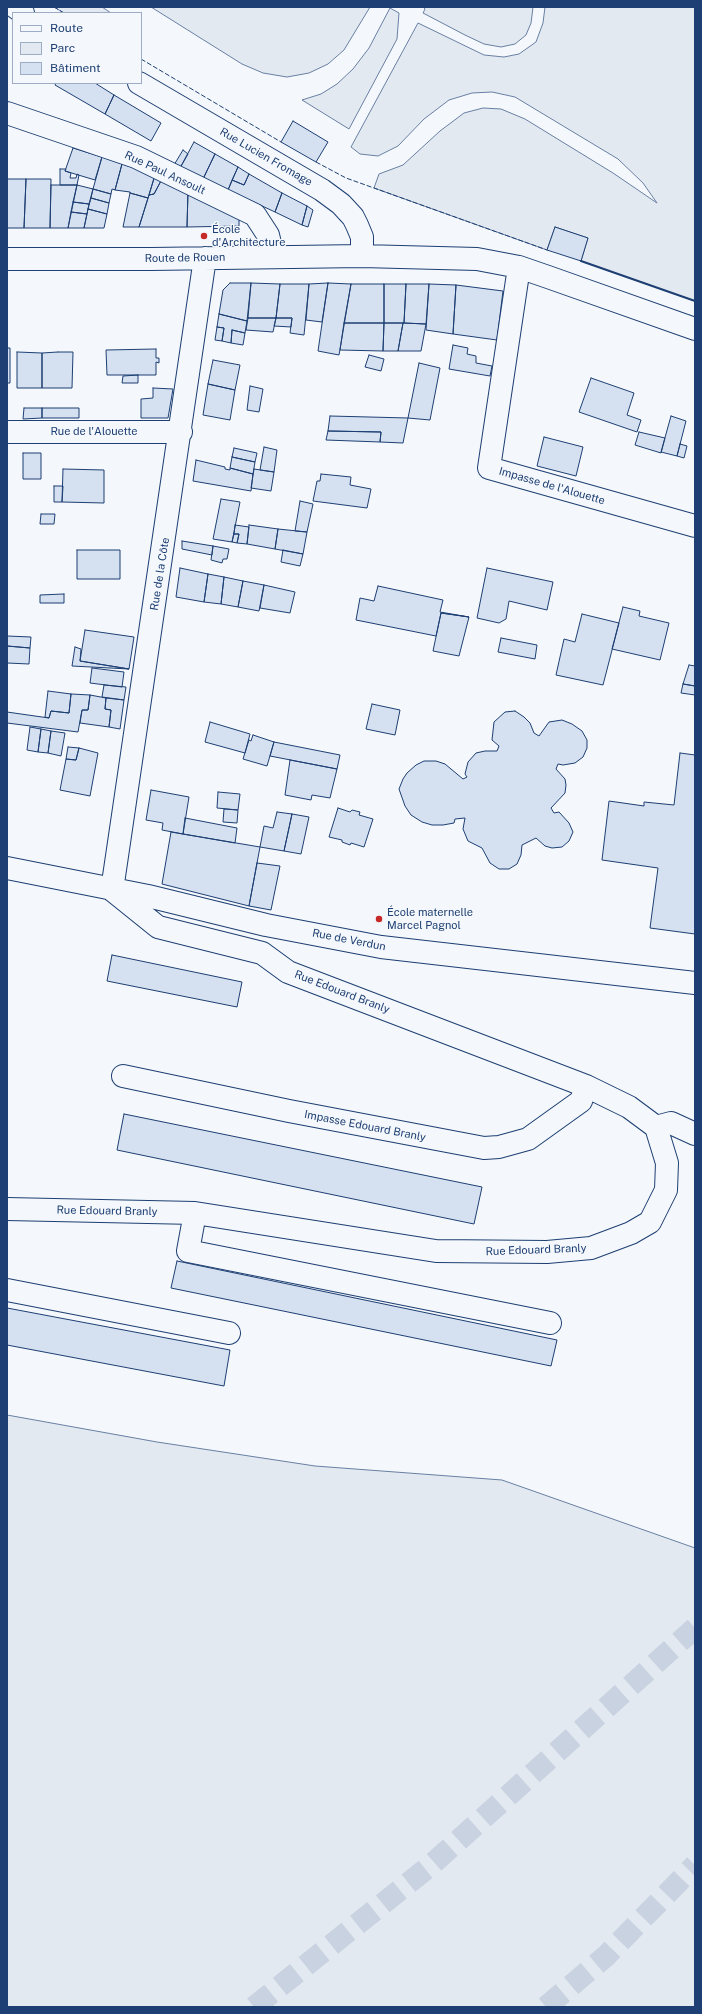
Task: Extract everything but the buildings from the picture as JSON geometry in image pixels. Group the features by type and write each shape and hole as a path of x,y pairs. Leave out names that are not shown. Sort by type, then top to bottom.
{"street":[{"name":"Rue Lucien Fromage","path":"141,84 326,192 341,204 353,217 362,237 362,256"},
{"name":"Rue Paul Ansoult","path":"7,113 136,157 255,215 268,235 273,256"},
{"name":"Route de Rouen","path":"7,259 362,256 476,259 519,267 695,329"},
{"name":"Rue de la Côte","path":"112,890 181,432 205,258"},
{"name":"Impasse de l'Alouette","path":"519,267 489,468 695,526"},
{"name":"Rue de l'Alouette","path":"7,432 181,432"},
{"name":"Rue de Verdun","path":"7,868 148,896 266,924 381,947 695,983"},
{"name":"Rue Edouard Branly","path":"7,1209 195,1214 436,1251 546,1252 591,1248 631,1233 650,1222 666,1190 667,1163 656,1127 629,1107 586,1086 288,972 262,953 158,927 112,890"},
{"path":"262,953 262,940 266,924"},
{"name":"Impasse Edouard Branly","path":"123,1076 289,1111 484,1148 499,1147 528,1139 582,1101 586,1086"},
{"path":"656,1127 671,1123 695,1134"},
{"path":"195,1214 188,1251 550,1323"},
{"path":"7,1290 229,1333"}],"green space":[{"path":"54,7 102,7 110,12 62,12"},
{"path":"151,7 370,7 344,50 328,64 309,73 287,77 263,73 242,64"},
{"path":"423,7 533,7 531,23 526,35 515,44 501,47 484,44 465,35 423,13 425,9"},
{"path":"545,7 695,7 695,301 581,261 588,238 555,227 547,250 374,188 379,174 403,165 440,131 464,113 483,108 501,109 525,119 613,173 657,203 643,183 618,159 515,97 492,92 472,93 449,100 424,119 398,146 378,156 360,154 351,147 418,23 484,55 504,57 519,54 536,42 543,23"},
{"path":"390,8 399,13 397,39 349,129 302,100 321,94 337,84 353,69 369,48"},
{"path":"7,1415 157,1442 315,1466 502,1480 695,1548 695,2007 7,2007"}],"tunnel":[{"path":"254,2007 431,1865 695,1628"},
{"path":"546,2007 606,1956 695,1865"}],"fence":[{"path":"54,7 62,12"},
{"path":"142,60 281,142"},
{"path":"316,162 346,178 547,250"}],"wall":[{"path":"581,261 695,301"}],"place":[{"name":"École d'Architecture","path":"204,236"},
{"name":"École maternelle Marcel Pagnol","path":"379,919"}]}
